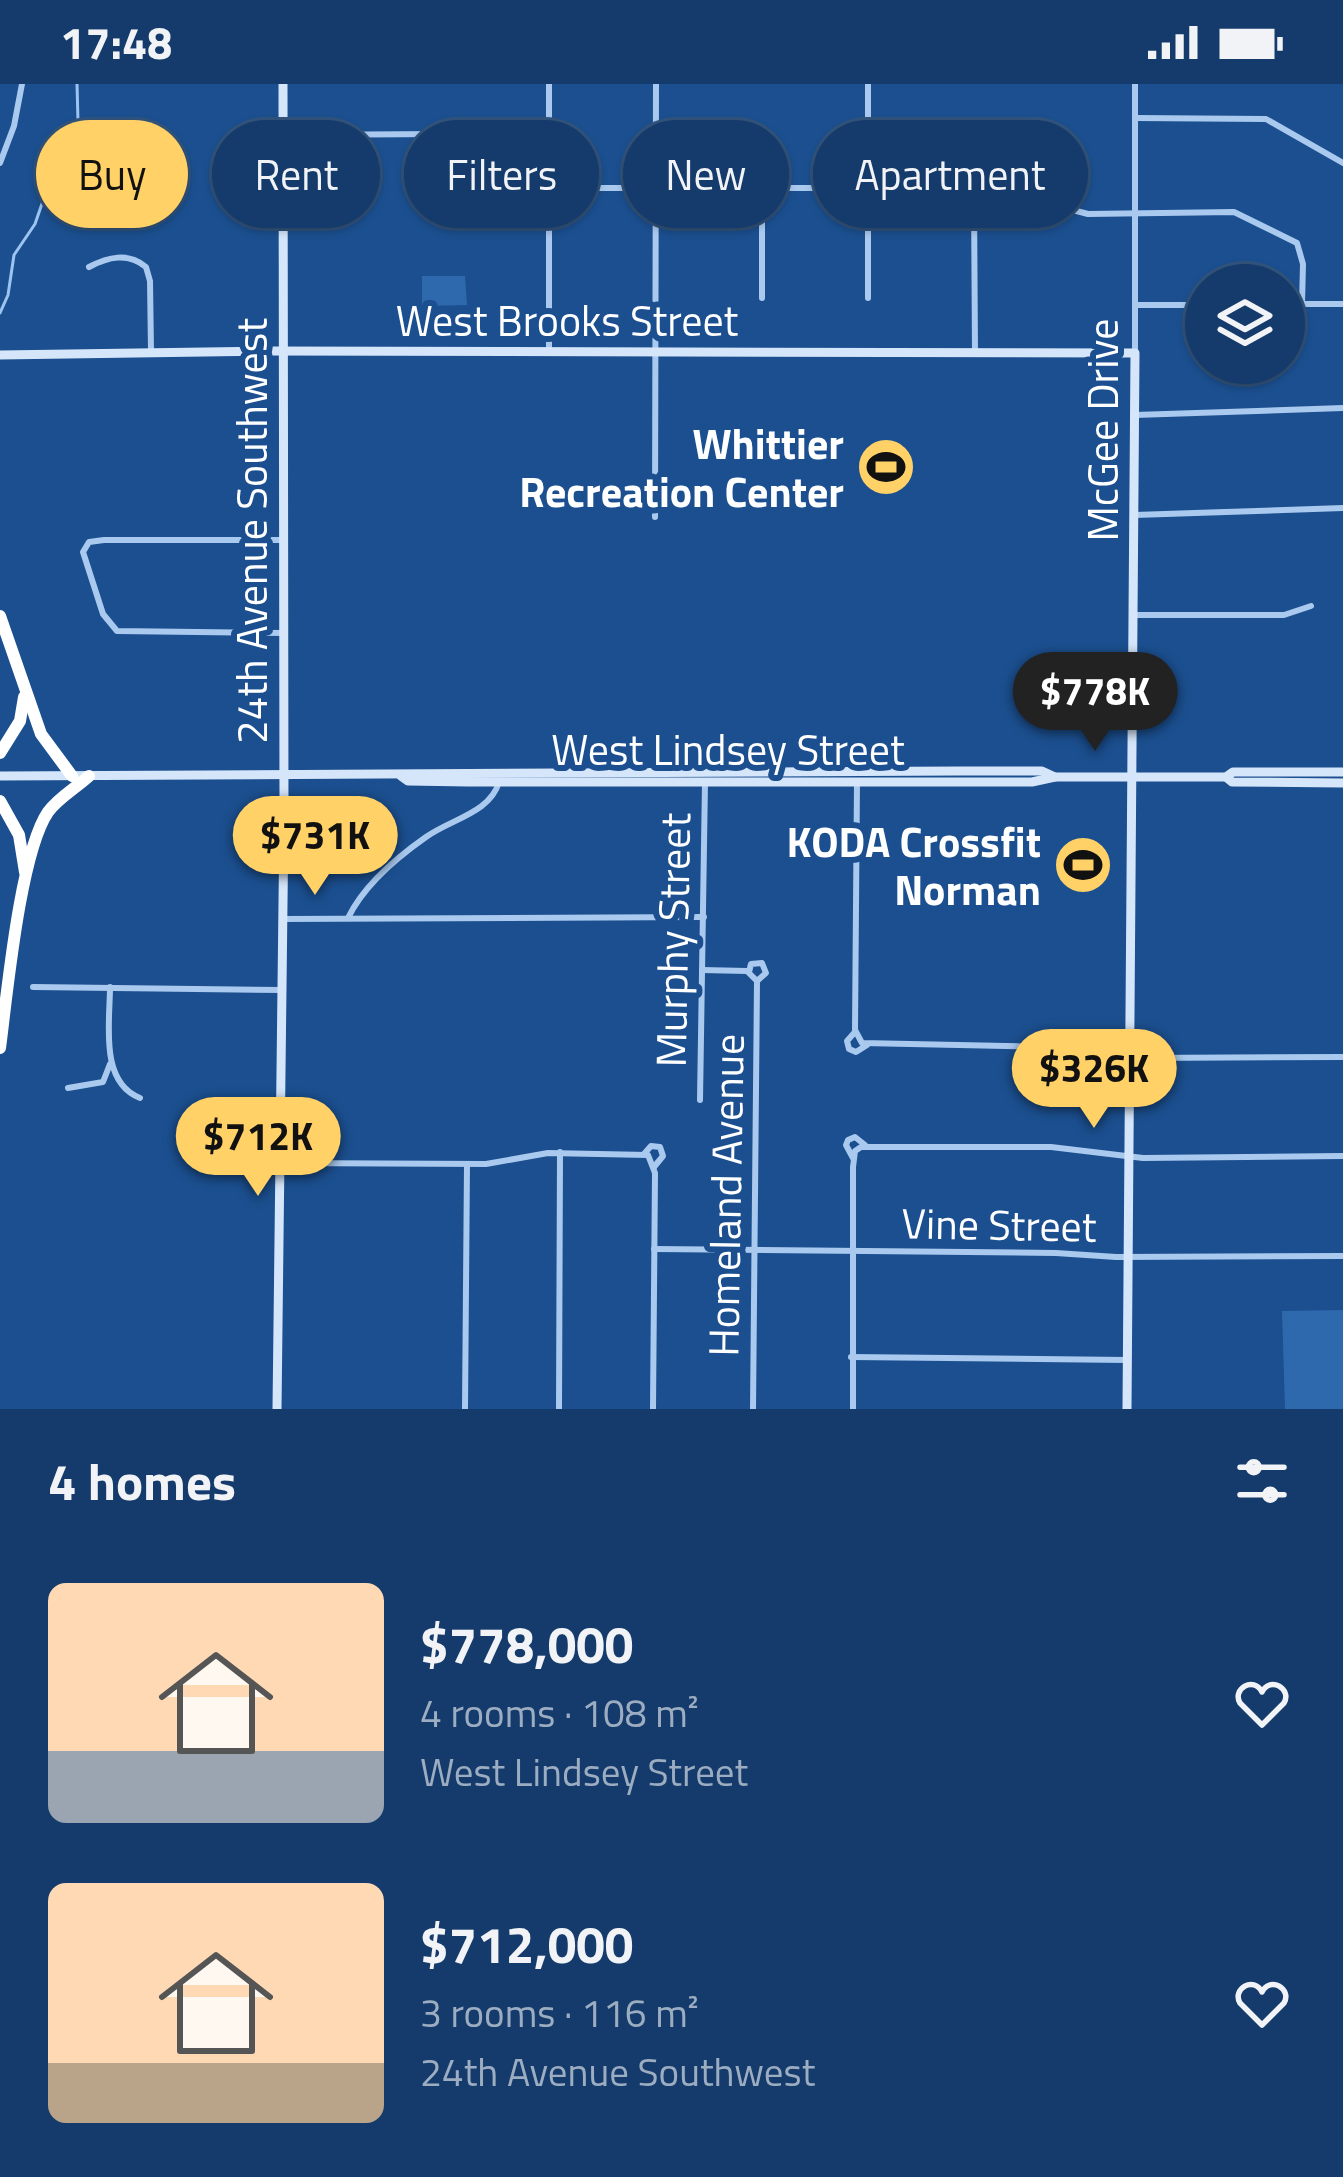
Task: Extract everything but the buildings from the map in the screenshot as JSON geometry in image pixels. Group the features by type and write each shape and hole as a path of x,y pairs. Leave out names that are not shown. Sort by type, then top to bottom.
{"highway":[{"path":"0,616 44,741 72,776"},
{"path":"0,754 20,721 25,690"},
{"path":"0,1048 26,882 49,811 89,776"},
{"path":"0,801 19,835 26,882"}],"street":[{"path":"0,163 22,84"},
{"name":"24th Avenue Southwest","path":"283,84 284,120"},
{"path":"550,84 550,120"},
{"path":"656,84 656,120"},
{"path":"868,84 868,120"},
{"name":"McGee Drive","path":"1127,1409 1135,84"},
{"path":"1135,118 1266,119 1343,163"},
{"path":"975,353 974,197 1028,198 1080,213 1241,213 1299,248 1300,264"},
{"name":"24th Avenue Southwest","path":"277,1409 284,228"},
{"path":"549,352 550,228"},
{"path":"655,517 656,228"},
{"path":"762,228 762,298"},
{"path":"868,298 869,228"},
{"path":"89,267 107,258 125,258 146,268 151,352"},
{"path":"1305,304 1343,304"},
{"path":"1135,305 1185,305"},
{"name":"West Brooks Street","path":"4,355 1135,353"},
{"path":"1135,415 1343,408"},
{"path":"1135,515 1343,508"},
{"path":"284,540 89,542 83,557 103,614 112,628 122,632 284,633"},
{"path":"1135,615 1284,615 1311,606"},
{"name":"West Lindsey Street","path":"0,776 401,776 408,771 857,782 920,777"},
{"name":"West Lindsey Street","path":"709,778 1042,772 1055,777 1226,777 1233,772 1343,772"},
{"path":"348,918 363,893 403,854 439,828 490,802 500,776"},
{"name":"West Lindsey Street","path":"1226,777 1232,782 1343,783"},
{"name":"Murphy Street","path":"700,1100 709,778"},
{"path":"857,782 855,1032 847,1041 849,1049 856,1052 863,1043 1055,1047 1130,1056 1343,1057"},
{"path":"283,919 704,917"},
{"name":"Homeland Avenue","path":"749,972 754,962 764,965 766,973 757,981"},
{"name":"Homeland Avenue","path":"702,970 749,972 757,981 753,1409"},
{"path":"33,986 283,990"},
{"path":"68,1088 103,1082 110,1061 110,987"},
{"path":"110,1061 124,1090 140,1099"},
{"path":"854,1158 848,1140 855,1137 861,1147"},
{"path":"647,1155 651,1146 660,1147 663,1156 654,1167"},
{"path":"861,1147 1051,1147 1129,1156 1343,1156"},
{"path":"853,1409 854,1158 861,1147"},
{"path":"281,1163 494,1164 560,1152 647,1155"},
{"path":"559,1409 560,1152"},
{"path":"647,1155 654,1167 652,1409"},
{"path":"465,1409 467,1164"},
{"name":"Vine Street","path":"654,1249 1343,1256"},
{"path":"851,1357 1127,1360"}],"shaded area":[{"path":"422,276 465,276 467,305 422,306"},
{"path":"1343,1310 1343,1409 1285,1409 1282,1311"}],"waterway":[{"path":"0,313 14,255 35,224 75,134 77,84"}],"place":[{"name":"Whittier Recreation Center","path":"886,467"},
{"name":"KODA Crossfit Norman","path":"1083,865"}]}
